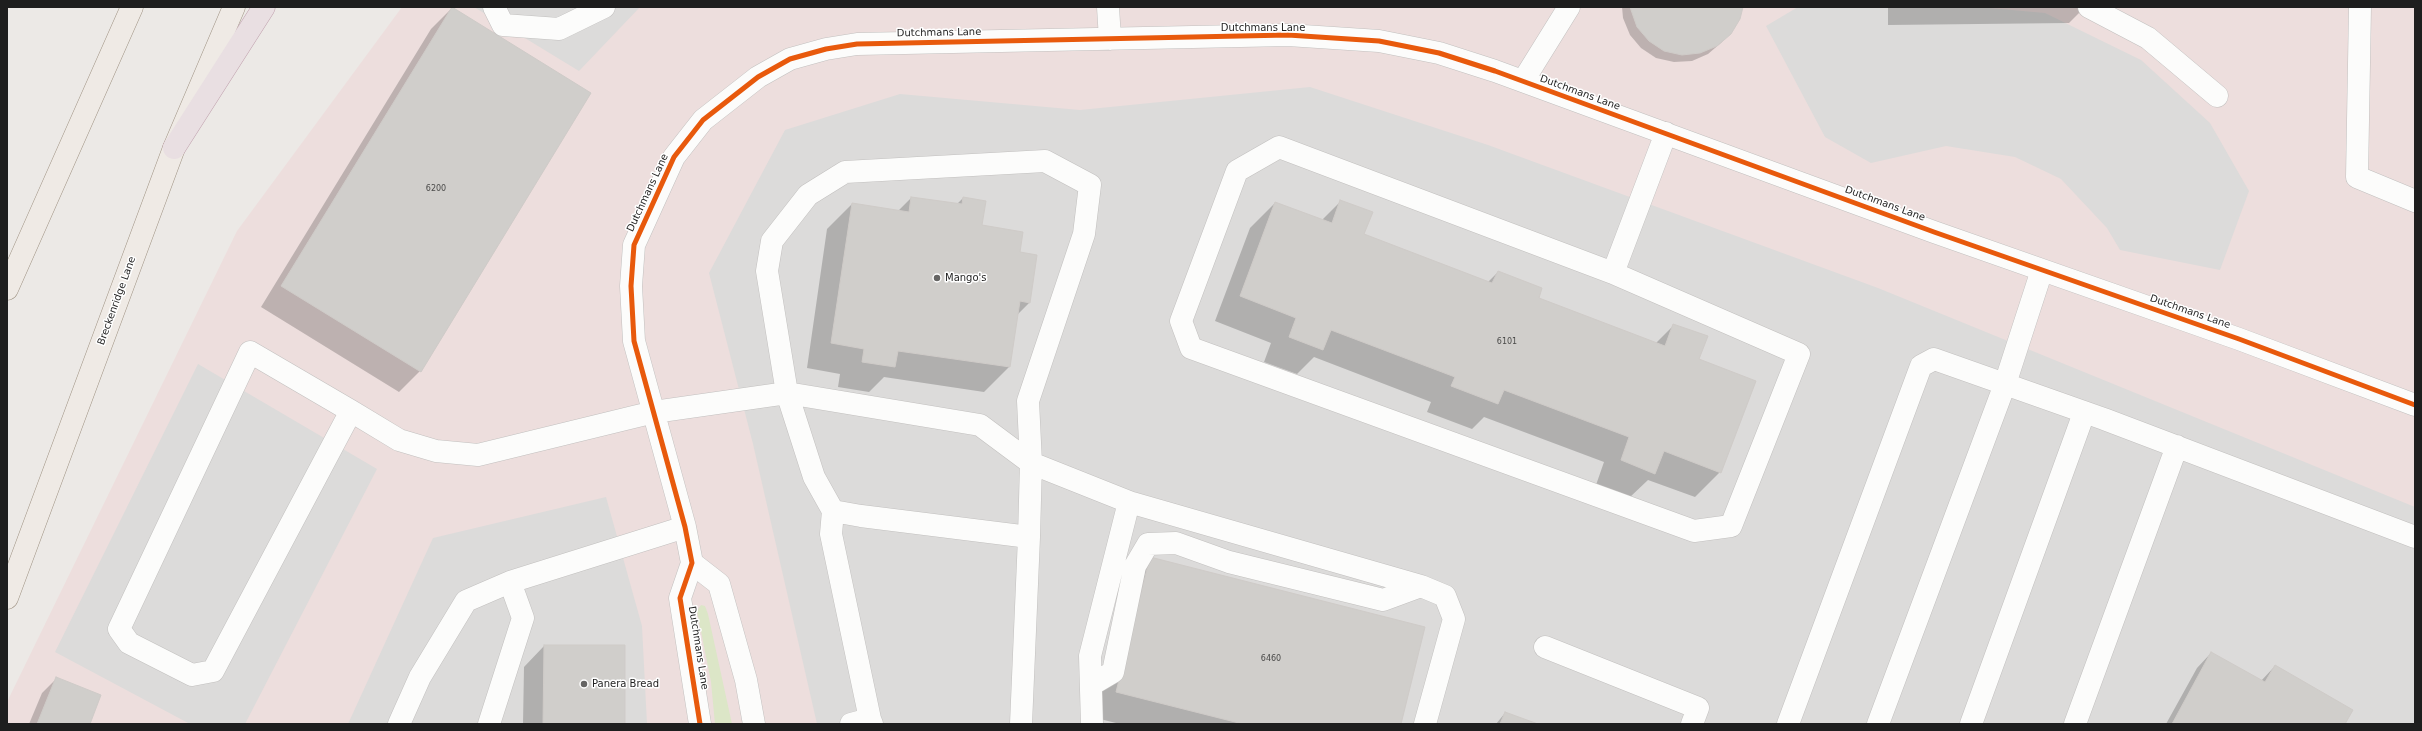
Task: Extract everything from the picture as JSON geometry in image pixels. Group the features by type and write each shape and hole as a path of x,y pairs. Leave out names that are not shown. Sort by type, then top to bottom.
{"highway":[{"path":"174,148 264,7"}],"main road":[{"path":"7,289 132,7"},
{"name":"Breckenridge Lane","path":"7,598 174,148 234,7"}],"street":[{"path":"494,7 503,25 559,29 604,7"},
{"path":"1108,7 1110,39"},
{"path":"1524,82 1569,7"},
{"path":"2089,7 2148,38 2218,96"},
{"path":"2360,7 2357,177 2415,201"},
{"name":"Dutchmans Lane","path":"700,724 680,598 692,563 654,412 634,341 631,286 634,246 674,156 703,120 730,97 758,77 790,59 857,44 1288,35 1379,41 1439,53 1524,82 2042,270 2239,339 2415,405"},
{"path":"1613,272 1666,134"},
{"path":"1279,147 1613,272 1799,354 1731,526 1694,531 1190,348 1181,321 1237,171 1279,147"},
{"path":"864,722 831,534 833,510 814,477 787,393 767,271 772,241 808,195 845,172 1045,161 1090,184 1084,234 1028,401 1031,463 1021,724"},
{"path":"1878,724 1899,664 2005,384 2042,270"},
{"path":"351,411 214,671 192,675 129,643 119,629 250,352 351,411 399,440 436,451 478,455 654,412 787,393 980,425 1031,463 1129,502 1421,586 1445,596 1454,619 1425,724"},
{"path":"1788,724 1921,366 1934,359 2177,446 2415,537"},
{"path":"1971,724 2084,413"},
{"path":"2075,724 2177,446"},
{"path":"1092,724 1090,656 1129,502"},
{"path":"833,510 861,516 1029,537"},
{"path":"399,724 420,677 466,601 510,582 684,527"},
{"path":"1091,685 1112,672 1135,566 1148,544 1176,543 1229,562 1383,600 1421,586"},
{"path":"692,563 719,584 746,680 754,724"},
{"path":"489,724 524,618 510,582"},
{"path":"1545,647 1698,708 1692,724"}],"shaded area":[{"path":"402,7 2415,7 2415,724 7,724 7,702 237,231"},
{"path":"474,7 640,7 579,71"},
{"path":"1798,7 1978,7 2045,13 2141,60 2210,123 2249,191 2220,270 2120,250 2107,228 2061,179 2015,157 1946,146 1871,163 1825,137 1766,26"},
{"path":"1310,87 1488,145 1878,288 2415,507 2415,724 817,724 753,444 709,273 785,130 900,94 1080,110"},
{"path":"198,364 377,469 245,724 190,724 55,652"},
{"path":"606,497 642,626 647,724 348,724 433,538"}],"green space":[{"path":"701,605 705,606 708,614 732,724 715,724 711,682 697,611"}],"building":[{"path":"452,7 591,93 421,372 281,286"},
{"path":"1630,7 1743,7 1740,19 1731,34 1717,46 1700,53 1682,55 1664,51 1649,41 1637,27"},
{"name":"Mango's","path":"911,197 962,204 963,197 986,201 982,225 1023,232 1020,252 1037,255 1030,303 1020,301 1010,367 898,351 895,367 862,362 864,349 831,343 852,203 909,212"},
{"path":"1340,200 1373,212 1364,234 1492,283 1498,271 1542,288 1539,298 1665,346 1673,324 1708,336 1699,359 1756,381 1721,473 1664,451 1655,474 1621,460 1629,437 1504,390 1498,404 1451,386 1455,377 1331,330 1323,350 1289,337 1296,318 1240,296 1275,202 1332,223"},
{"path":"1150,557 1425,627 1401,724 1243,724 1116,692"},
{"name":"Panera Bread","path":"544,645 625,645 625,724 543,724"},
{"path":"2211,652 2265,682 2275,665 2353,710 2345,724 2172,724"},
{"path":"56,677 101,695 90,724 37,724"},
{"path":"1505,712 1538,724 1500,724"}],"cycle path":[{"path":"700,724 680,598 692,563 685,527 634,341 631,286 634,245 674,157 703,120 758,77 790,59 826,49 857,44 1288,35 1379,41 1439,53 1495,71 1934,232 2239,339 2415,405"}],"place":[{"name":"Mango's","path":"937,278"},
{"name":"Panera Bread","path":"584,684"}]}
